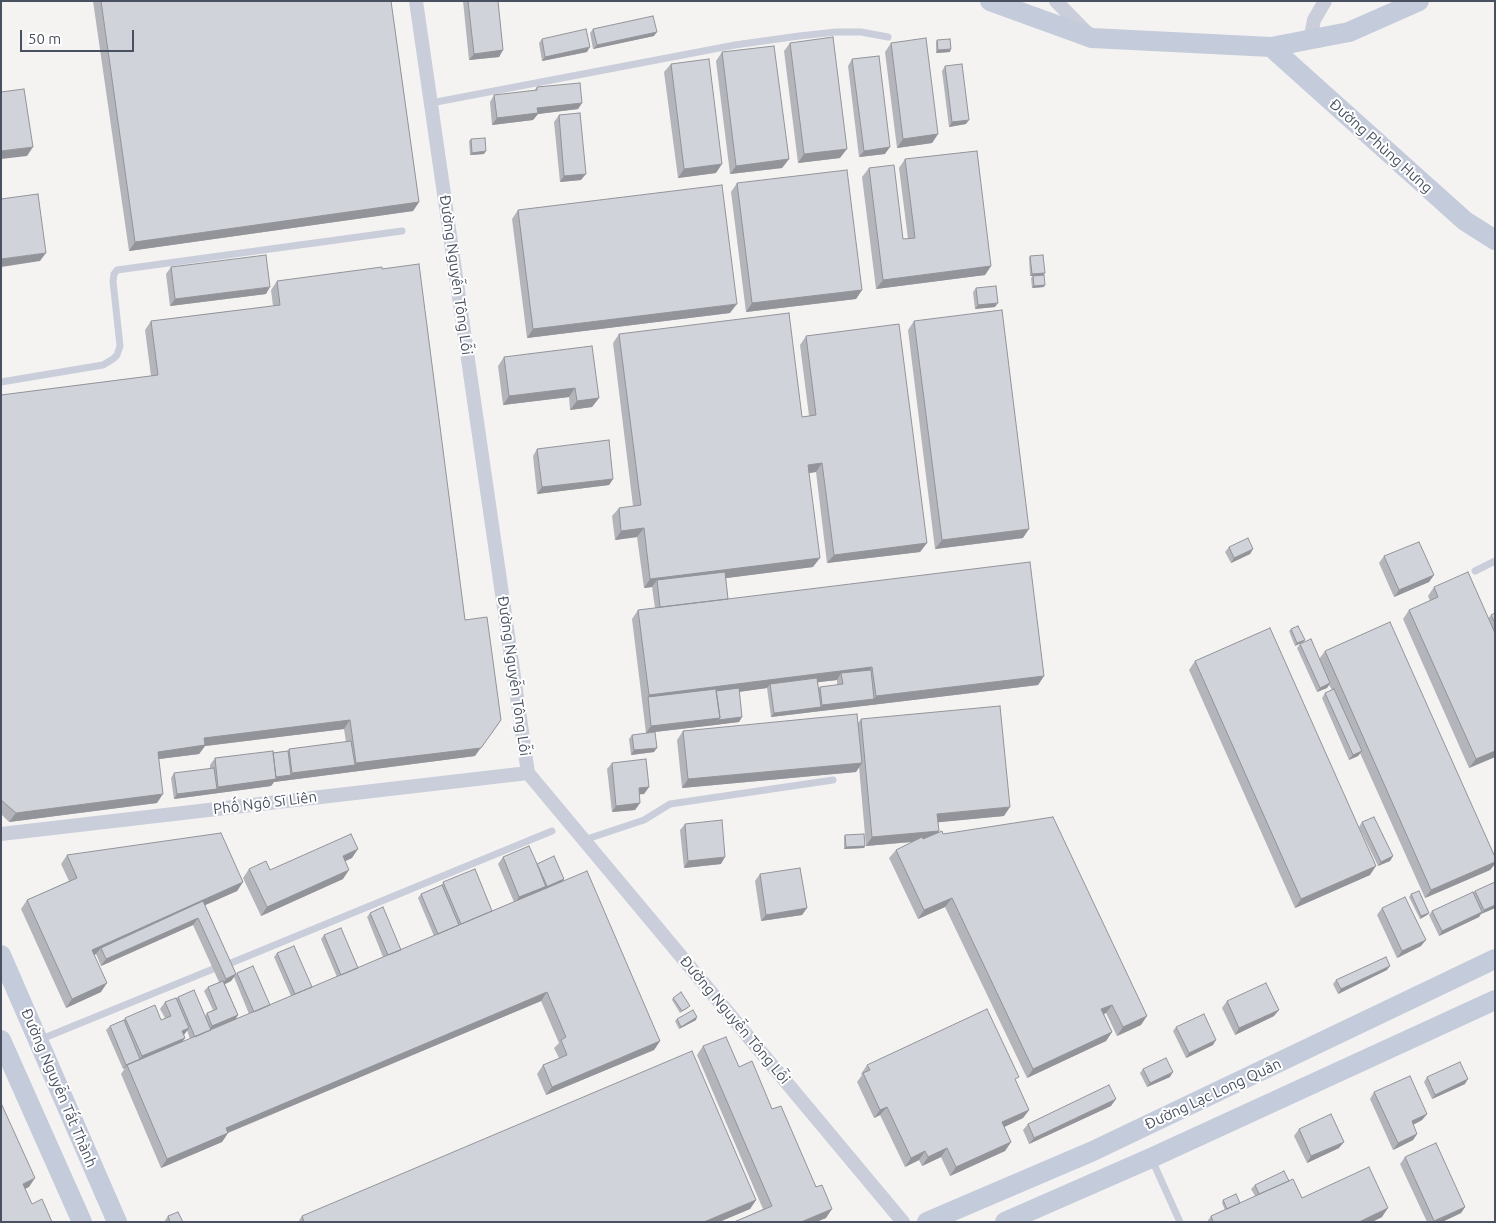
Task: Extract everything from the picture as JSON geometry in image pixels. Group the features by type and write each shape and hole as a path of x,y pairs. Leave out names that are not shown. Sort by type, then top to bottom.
{"main road":[{"path":"990,1 1092,38 1271,47 1349,32 1419,1"},
{"name":"Đường Phùng Hưng","path":"1271,47 1465,221 1495,240"},
{"name":"Đường Nguyễn Tất Thành","path":"1,955 117,1222"},
{"name":"Đường Lạc Long Quân","path":"927,1222 1093,1150 1495,959"},
{"name":"Đường Lạc Long Quân","path":"1005,1222 1151,1158 1495,1000"},
{"path":"1,1040 82,1222"}],"street":[{"name":"Đường Nguyễn Tông Lỗi","path":"416,1 528,772 903,1222"},
{"path":"1056,1 1092,38"},
{"path":"1310,40 1314,20 1325,1"},
{"name":"Phố Ngô Sĩ Liên","path":"1,834 528,772"}],"lane":[{"path":"431,103 735,45 836,32 861,32 888,37"},
{"path":"1,382 103,365 113,359 117,355 120,346 113,281 117,270 402,231"},
{"path":"1475,571 1495,561"},
{"path":"584,840 644,820 670,804 833,780"},
{"path":"231,963 552,831"},
{"path":"38,1040 218,968"},
{"path":"1151,1158 1180,1222"}],"building":[{"path":"101,1 391,1 419,202 135,242"},
{"path":"468,1 498,1 503,50 474,54"},
{"path":"653,16 657,32 597,45 593,29"},
{"path":"586,29 590,47 545,57 542,39"},
{"path":"833,37 847,149 804,154 790,43"},
{"path":"926,38 938,134 903,139 891,43"},
{"path":"950,39 951,49 938,50 937,40"},
{"path":"774,46 789,159 736,166 722,52"},
{"path":"879,56 890,147 864,151 852,59"},
{"path":"709,59 722,164 684,169 671,64"},
{"path":"962,64 969,120 952,122 945,66"},
{"path":"580,83 582,103 537,108 538,113 497,118 494,95 537,90 537,87"},
{"path":"24,89 33,147 1,151 1,92"},
{"path":"580,113 586,174 564,176 559,115"},
{"path":"485,138 486,151 472,153 471,139"},
{"path":"977,151 991,266 883,280 869,168 894,165 903,239 915,238 905,159"},
{"path":"847,170 862,290 752,303 737,183"},
{"path":"722,185 737,304 533,329 518,210"},
{"path":"38,194 46,253 1,259 1,199"},
{"path":"266,255 270,287 175,299 171,267"},
{"path":"1043,255 1045,273 1032,274 1030,256"},
{"path":"419,264 465,620 487,617 501,720 481,748 356,763 350,720 204,738 205,745 158,752 163,794 16,813 1,800 1,395 158,375 151,321 280,305 277,281"},
{"path":"1044,275 1045,285 1034,286 1033,276"},
{"path":"996,286 998,303 978,305 976,288"},
{"path":"1002,310 1029,529 942,540 914,321"},
{"path":"789,313 802,417 816,415 806,336 899,324 927,543 834,555 822,463 808,465 820,558 650,579 644,528 621,531 619,508 641,505 619,334"},
{"path":"592,346 599,398 577,401 575,388 509,396 504,357"},
{"path":"609,440 613,479 542,487 537,449"},
{"path":"1248,538 1253,549 1234,558 1229,547"},
{"path":"1419,542 1434,575 1399,590 1384,556"},
{"path":"1030,562 1044,676 876,696 872,667 649,695 638,610"},
{"path":"725,572 728,599 660,607 657,580"},
{"path":"1468,572 1495,633 1495,751 1476,759 1409,610 1438,597 1434,587"},
{"path":"1495,613 1495,623 1491,615"},
{"path":"1390,622 1495,857 1495,862 1431,890 1325,651"},
{"path":"1298,626 1305,640 1297,643 1291,629"},
{"path":"1270,628 1376,866 1301,899 1195,661"},
{"path":"1311,639 1330,683 1320,688 1300,644"},
{"path":"871,670 874,699 822,705 820,687 843,684 841,673"},
{"path":"817,678 821,707 774,713 770,684"},
{"path":"739,688 742,717 718,720 720,718 716,691"},
{"path":"716,689 720,718 651,726 648,697"},
{"path":"1334,689 1362,751 1353,755 1325,693"},
{"path":"1000,706 1010,807 937,814 939,831 872,837 861,719"},
{"path":"857,714 862,763 688,779 683,731"},
{"path":"655,732 657,748 634,750 632,735"},
{"path":"351,741 355,765 292,773 289,749"},
{"path":"273,751 276,779 218,787 215,758"},
{"path":"288,751 291,775 276,777 273,753"},
{"path":"646,759 649,787 639,788 640,803 616,806 612,763"},
{"path":"214,768 217,789 177,794 174,773"},
{"path":"1053,817 1147,1016 1123,1027 1112,1005 1101,1009 1112,1032 1033,1069 952,898 924,910 896,850 922,837 923,839 942,831 943,834"},
{"path":"1374,817 1393,856 1381,862 1362,822"},
{"path":"722,820 725,857 688,861 685,824"},
{"path":"221,833 243,882 92,950 107,983 72,999 27,900 77,878 67,855"},
{"path":"351,834 358,849 343,856 349,870 267,907 249,869 266,861 270,870"},
{"path":"864,834 865,846 846,847 845,835"},
{"path":"529,846 547,886 519,897 503,857"},
{"path":"554,856 564,879 546,887 537,864"},
{"path":"800,868 807,908 766,915 760,874"},
{"path":"475,869 492,911 461,924 443,882"},
{"path":"587,871 660,1041 552,1087 543,1065 567,1055 561,1040 566,1037 547,992 226,1128 228,1133 167,1159 127,1065"},
{"path":"1495,882 1495,905 1484,910 1475,891"},
{"path":"442,885 459,925 438,934 421,894"},
{"path":"1419,891 1429,913 1421,916 1411,894"},
{"path":"1473,892 1482,912 1442,931 1432,911"},
{"path":"1405,897 1426,940 1402,951 1382,908"},
{"path":"203,901 236,974 226,979 198,918 106,959 101,948"},
{"path":"383,907 401,950 388,955 370,913"},
{"path":"341,928 358,968 341,975 324,935"},
{"path":"294,946 312,987 295,994 277,953"},
{"path":"1386,957 1390,966 1341,989 1336,980"},
{"path":"253,966 270,1005 254,1012 237,973"},
{"path":"223,981 238,1015 212,1026 207,1013 217,1009 208,987"},
{"path":"1266,983 1279,1010 1239,1028 1227,1001"},
{"path":"194,990 211,1030 195,1037 178,997"},
{"path":"681,992 690,1006 682,1011 673,998"},
{"path":"176,998 189,1028 182,1031 185,1038 142,1056 125,1018 155,1005 161,1020 171,1016 165,1002"},
{"path":"987,1009 1019,1077 1015,1079 1029,1110 1002,1122 1011,1142 956,1167 947,1148 928,1157 925,1151 911,1158 887,1107 880,1110 863,1073 870,1070 867,1065"},
{"path":"693,1010 697,1017 681,1027 677,1019"},
{"path":"1204,1014 1216,1040 1189,1053 1176,1027"},
{"path":"124,1020 140,1059 126,1065 110,1026"},
{"path":"726,1037 739,1067 752,1061 772,1109 781,1106 816,1187 822,1185 832,1209 801,1222 734,1222 772,1206 703,1046"},
{"path":"692,1051 756,1200 704,1222 304,1222 302,1216"},
{"path":"1166,1058 1173,1072 1150,1083 1143,1069"},
{"path":"1460,1062 1468,1079 1435,1095 1427,1077"},
{"path":"1410,1076 1427,1114 1412,1121 1417,1134 1398,1143 1374,1092"},
{"path":"1109,1085 1116,1099 1034,1138 1028,1124"},
{"path":"1,1103 35,1178 23,1184 32,1204 42,1199 52,1222 1,1222"},
{"path":"1331,1114 1344,1142 1311,1156 1299,1129"},
{"path":"1436,1143 1465,1207 1434,1221 1405,1157"},
{"path":"1369,1167 1388,1208 1359,1222 1213,1222 1211,1216 1293,1179 1302,1198"},
{"path":"1284,1171 1289,1181 1259,1194 1255,1185"},
{"path":"1236,1194 1240,1203 1227,1209 1223,1200"},
{"path":"178,1212 183,1222 170,1222 168,1216"}]}
